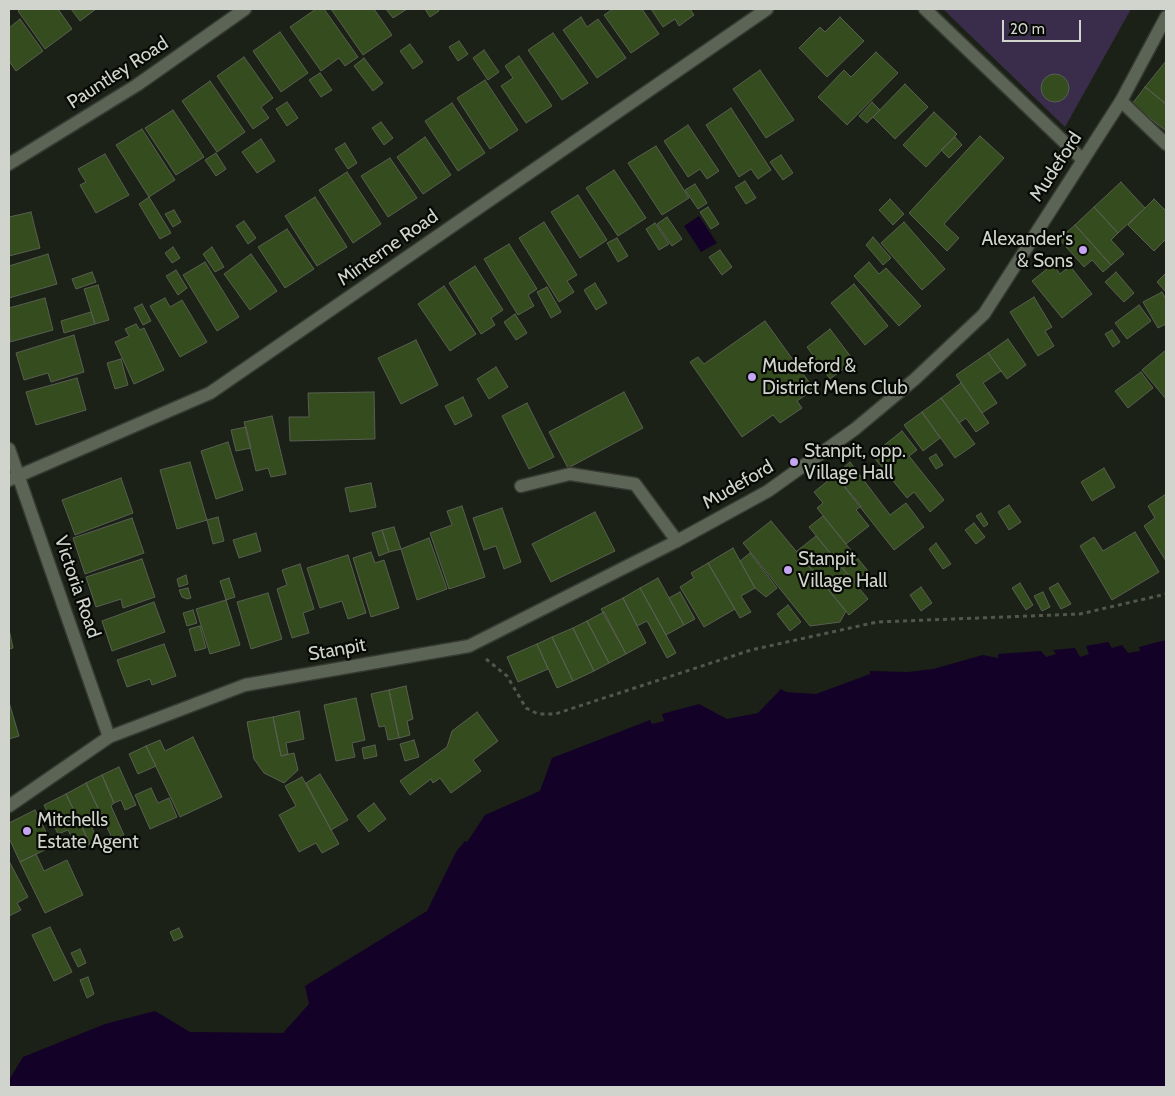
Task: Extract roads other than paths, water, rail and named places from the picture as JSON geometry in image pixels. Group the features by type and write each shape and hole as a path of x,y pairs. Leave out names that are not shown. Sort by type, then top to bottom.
{"street":[{"name":"Pauntley Road","path":"9,164 137,85 245,9"},
{"name":"Minterne Road","path":"14,478 210,393 768,9"},
{"path":"925,9 1083,160"},
{"name":"Mudeford","path":"677,541 768,491 845,437 915,380 984,314 1121,101 1166,17"},
{"path":"1121,101 1166,144"},
{"name":"Victoria Road","path":"9,449 14,478 109,737"},
{"path":"521,486 570,474 635,484 677,541"},
{"name":"Stanpit","path":"9,806 109,737 245,685 469,646 677,541"}],"place":[{"name":"Alexander's & Sons","path":"1083,250"},
{"name":"Mudeford & District Mens Club","path":"752,377"},
{"name":"Stanpit, opp. Village Hall","path":"794,462"},
{"name":"Stanpit Village Hall","path":"788,570"},
{"name":"Mitchells Estate Agent","path":"27,831"}]}
